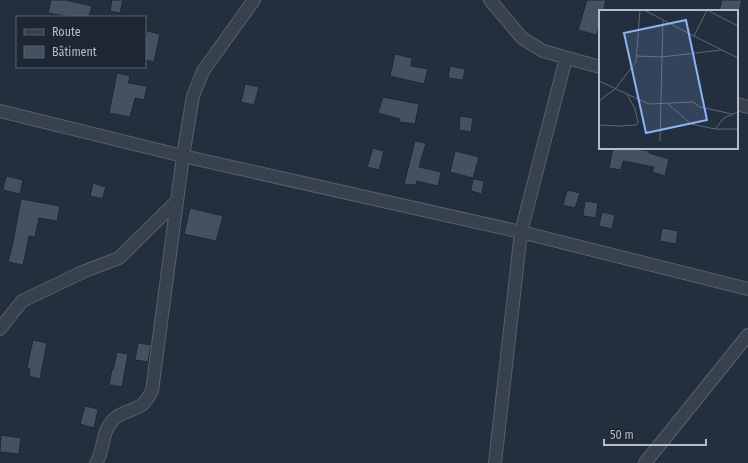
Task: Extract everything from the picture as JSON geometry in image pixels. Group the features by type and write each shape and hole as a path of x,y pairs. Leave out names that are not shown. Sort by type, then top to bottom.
{"street":[{"path":"96,463 99,458 103,437 107,428 115,418 142,404 152,391 183,156 193,96 203,71 254,0"},
{"path":"490,0 522,38 543,51 599,68"},
{"path":"495,463 521,232 566,58"},
{"path":"738,104 748,107"},
{"path":"0,111 183,156 521,232 748,289"},
{"path":"0,330 22,302 85,271 119,258 177,201"},
{"path":"645,463 748,335"}],"building":[{"path":"51,0 66,0 92,6 89,16 65,16 48,13"},
{"path":"112,0 123,0 120,13 110,11"},
{"path":"587,0 606,0 603,10 599,10 599,26 597,35 578,30"},
{"path":"722,0 742,0 739,11 719,10"},
{"path":"147,31 160,34 154,62 146,60"},
{"path":"395,54 412,58 411,66 428,69 424,84 390,76"},
{"path":"450,66 465,69 463,80 448,78"},
{"path":"117,73 130,76 128,83 147,86 144,100 135,98 130,117 109,113"},
{"path":"245,84 259,87 254,105 241,102"},
{"path":"383,97 419,104 415,124 399,122 400,119 378,113"},
{"path":"460,116 473,118 471,132 459,130"},
{"path":"415,141 426,143 419,167 441,172 438,186 417,181 416,185 404,184"},
{"path":"373,148 384,151 379,170 367,167"},
{"path":"613,149 637,149 649,151 649,153 669,159 665,176 652,172 654,167 623,161 621,170 609,168"},
{"path":"455,151 479,157 473,178 450,172"},
{"path":"6,176 23,180 20,194 3,190"},
{"path":"473,179 484,181 482,194 471,191"},
{"path":"93,183 106,187 102,199 90,196"},
{"path":"567,190 580,193 575,208 563,205"},
{"path":"21,199 60,206 57,221 39,218 35,237 29,236 23,265 8,262"},
{"path":"585,201 598,203 596,218 583,216"},
{"path":"190,208 223,216 216,241 184,234"},
{"path":"602,212 615,215 612,229 599,226"},
{"path":"662,228 678,231 676,244 660,241"},
{"path":"33,340 47,343 40,379 29,376 30,369 27,368"},
{"path":"138,343 151,345 148,362 135,360"},
{"path":"117,352 128,354 122,387 109,385"},
{"path":"85,406 98,409 94,428 80,424"},
{"path":"1,435 21,438 19,454 0,452"}]}
